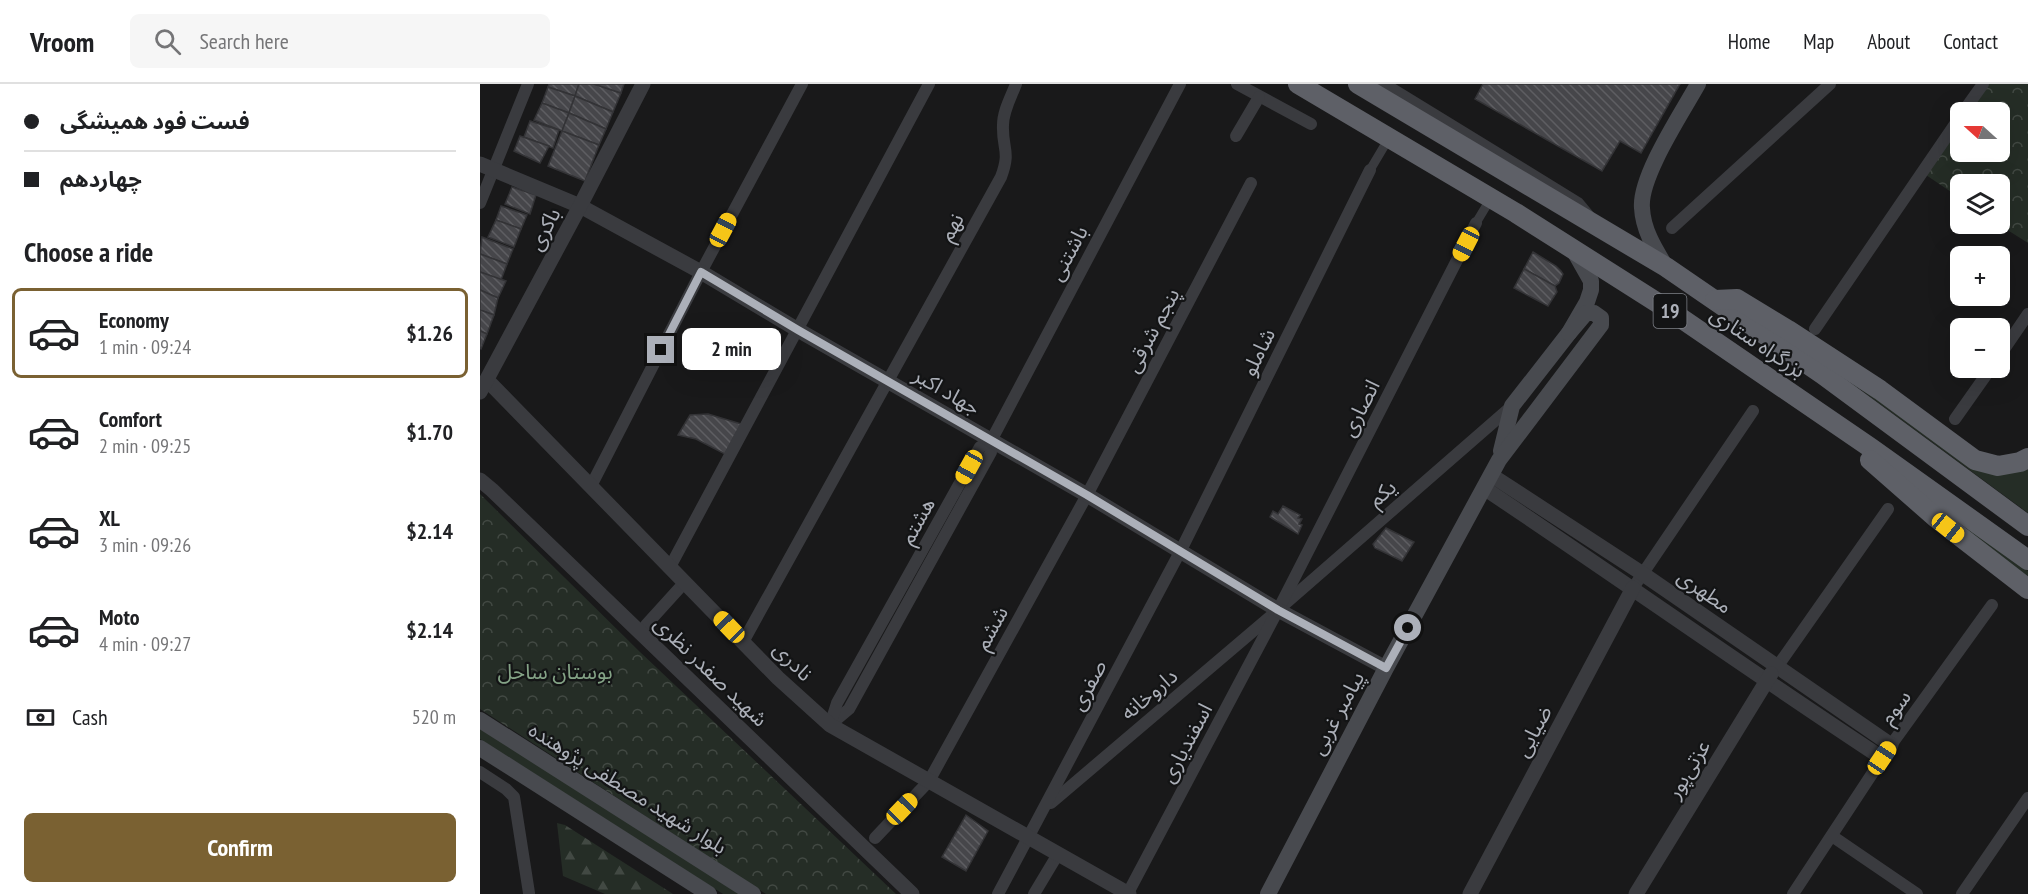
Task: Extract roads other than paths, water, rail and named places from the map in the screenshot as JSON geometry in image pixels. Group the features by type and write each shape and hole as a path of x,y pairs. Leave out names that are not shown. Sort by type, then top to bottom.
{"highway":[{"name":"بزرگراه ستاری","path":"1298,84 1491,198 1672,312 1871,448 2028,560"},
{"name":"بزرگراه ستاری","path":"1358,84 1666,267 1883,418 2028,526"},
{"path":"1715,300 1737,299 1788,330 1880,390 1975,460 1998,466 2020,462 2028,458"},
{"path":"1821,415 1881,471 2004,573 2028,589"},
{"path":"2004,573 2028,600"}],"main road":[{"path":"1666,267 1651,241 1641,200 1644,184 1651,169 1698,84"},
{"name":"پیامبر غربی","path":"1569,333 1587,302 1591,290 1591,281 1573,250"},
{"name":"پیامبر غربی","path":"1268,894 1491,474 1601,325 1601,318 1594,313 1586,313 1512,406 1491,474"},
{"name":"بلوار شهید مصطفی پژوهنده","path":"480,720 753,894"},
{"path":"480,748 709,894"}],"street":[{"path":"480,203 487,167 528,84"},
{"name":"باکری","path":"483,386 643,84"},
{"path":"591,486 701,272 802,84"},
{"path":"670,567 929,84"},
{"name":"نهم","path":"743,642 1001,177 1006,165 1007,154 1003,130 1004,115 1016,84"},
{"name":"باشتنی","path":"991,441 1180,84"},
{"path":"1237,84 1311,124"},
{"path":"1384,84 1578,203 1597,225"},
{"path":"1672,228 1830,84"},
{"path":"1971,102 1983,84"},
{"path":"1236,136 1259,97"},
{"path":"1815,329 1950,132"},
{"path":"1370,171 1389,138"},
{"name":"جهاد اکبر","path":"487,167 580,206 701,272 1181,550 1278,610 1386,668"},
{"name":"شاملو","path":"1181,550 1370,171"},
{"name":"پنجم شرقی","path":"1087,495 1251,183"},
{"path":"1476,223 1491,198"},
{"name":"انصاری","path":"1278,610 1476,223"},
{"path":"2010,340 2028,314"},
{"path":"1955,418 1984,378"},
{"name":"نادری","path":"483,386 591,486 778,678 830,725 1128,894"},
{"name":"یکم","path":"1278,610 1512,406"},
{"path":"1633,588 1753,411"},
{"name":"هشتم","path":"830,725 837,703 980,447 991,441"},
{"name":"مطهری","path":"1491,474 1643,574 1891,745"},
{"name":"مطهری","path":"1491,474 1633,588 1766,681 1882,758"},
{"name":"شهید صفدر نظری","path":"480,480 912,894"},
{"name":"ششم","path":"875,838 929,781 1087,495"},
{"path":"1777,667 1888,509"},
{"name":"صفری","path":"998,894 1181,550"},
{"path":"645,625 685,582"},
{"name":"ضیایی","path":"1470,894 1633,588"},
{"name":"سوم","path":"1793,894 1882,758 1992,605"},
{"name":"داروخانه","path":"1045,807 1278,610"},
{"name":"اسفندیاری","path":"1128,894 1278,610"},
{"name":"عزتی‌پور","path":"1636,894 1766,681 1777,667"},
{"path":"480,772 514,797 529,893"},
{"path":"1962,894 2028,798"},
{"path":"1832,836 1917,894"},
{"path":"1034,894 1058,854"}],"park label":[{"name":"بوستان ساحل","path":"555,671"}]}
